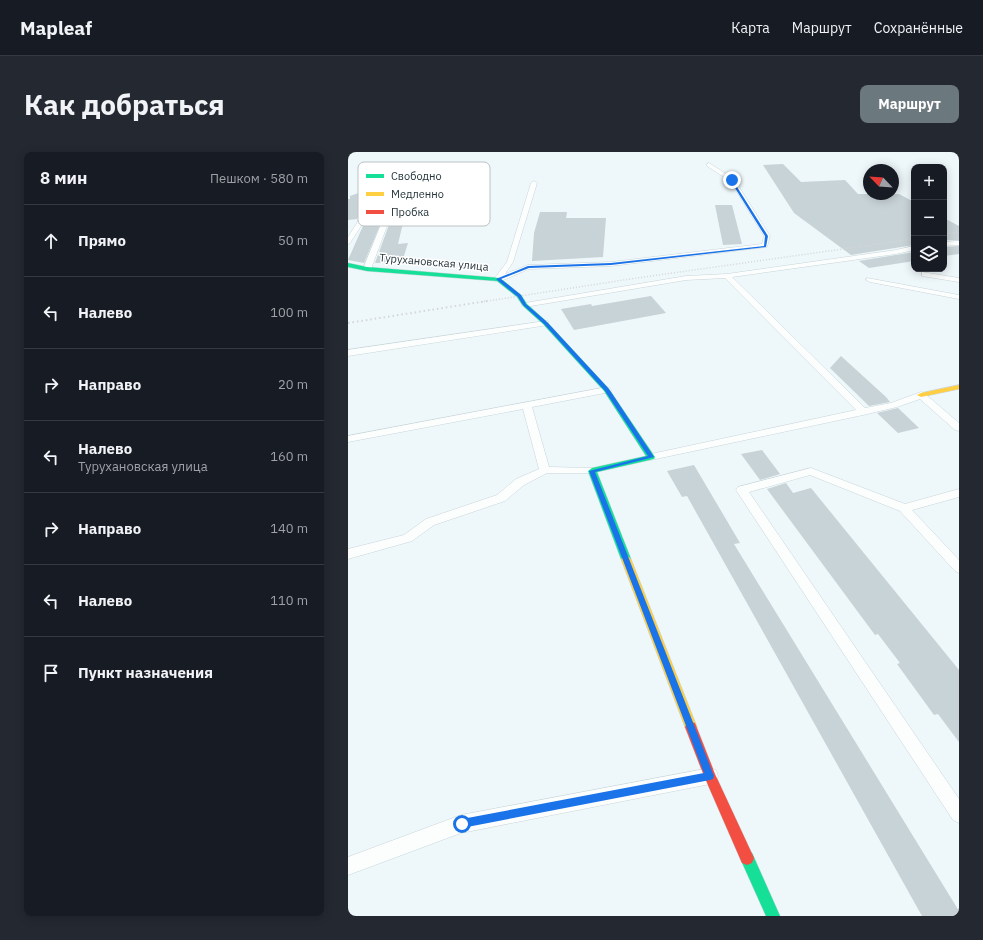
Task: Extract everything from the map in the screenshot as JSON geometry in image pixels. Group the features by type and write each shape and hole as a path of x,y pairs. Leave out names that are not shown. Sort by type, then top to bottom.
{"street":[{"name":"Турухановская улица","path":"348,265 367,269 498,279 519,296 525,305 545,323 607,390 651,457"},
{"path":"921,395 959,387"},
{"path":"651,457 592,471 710,776 773,916"}],"lane":[{"path":"498,279 528,267 611,264 765,246 767,236 732,180 709,165"},
{"path":"498,279 510,262 534,183"},
{"path":"348,242 358,226"},
{"path":"367,269 384,226"},
{"path":"947,244 959,243"},
{"path":"525,305 686,278 727,276 911,249"},
{"path":"925,274 959,280"},
{"path":"727,276 863,412"},
{"path":"870,280 959,297"},
{"path":"348,353 545,323"},
{"path":"348,439 607,390"},
{"path":"651,457 894,405 921,395 959,428"},
{"path":"527,405 545,470"},
{"path":"348,554 408,538 430,522 502,498 520,482 545,470 592,471"},
{"path":"959,568 904,508 811,471 742,490 959,814"},
{"path":"904,508 959,493"},
{"path":"348,866 462,824 710,776"}],"building":[{"path":"783,164 801,182 845,180 858,194 863,194 863,200 899,200 899,194 911,200 911,245 851,255 794,213 763,165"},
{"path":"358,193 358,217 357,219 348,220 348,199 350,199 350,196"},
{"path":"715,205 732,205 742,244 723,245"},
{"path":"540,212 567,212 566,218 606,218 603,257 532,261 534,233"},
{"path":"947,220 959,226 959,240 947,240"},
{"path":"363,226 380,226 364,263 348,260"},
{"path":"389,226 402,226 398,244 408,243 402,262 375,263"},
{"path":"959,246 959,254 947,256 947,247"},
{"path":"911,252 911,261 869,268 859,261"},
{"path":"651,296 666,313 574,330 561,309 591,304 592,306"},
{"path":"841,356 890,402 869,406 830,368"},
{"path":"898,408 919,428 898,433 877,413"},
{"path":"762,450 780,474 760,480 741,454"},
{"path":"694,465 740,543 734,544 959,911 959,916 922,916 687,496 682,497 667,471"},
{"path":"786,483 793,493 811,488 959,670 959,742 938,714 934,715 897,664 900,663 878,634 875,635 767,489"}],"railway":[{"path":"947,234 959,232"},
{"path":"481,302 637,278 911,239"},
{"path":"348,323 487,301"}],"traffic: fast":[{"path":"348,265 367,269 498,279 519,296 525,305 545,323 607,390 651,457 592,471 626,559"},
{"path":"747,858 773,916"}],"traffic: slow":[{"path":"921,395 959,387"},
{"path":"626,559 691,727"}],"traffic: jam":[{"path":"691,727 710,776 747,858"}],"route":[{"path":"462,824 710,776 592,471 651,457 607,390 545,323 525,305 519,296 498,279 528,267 611,264 765,246 767,236 732,180"}]}
